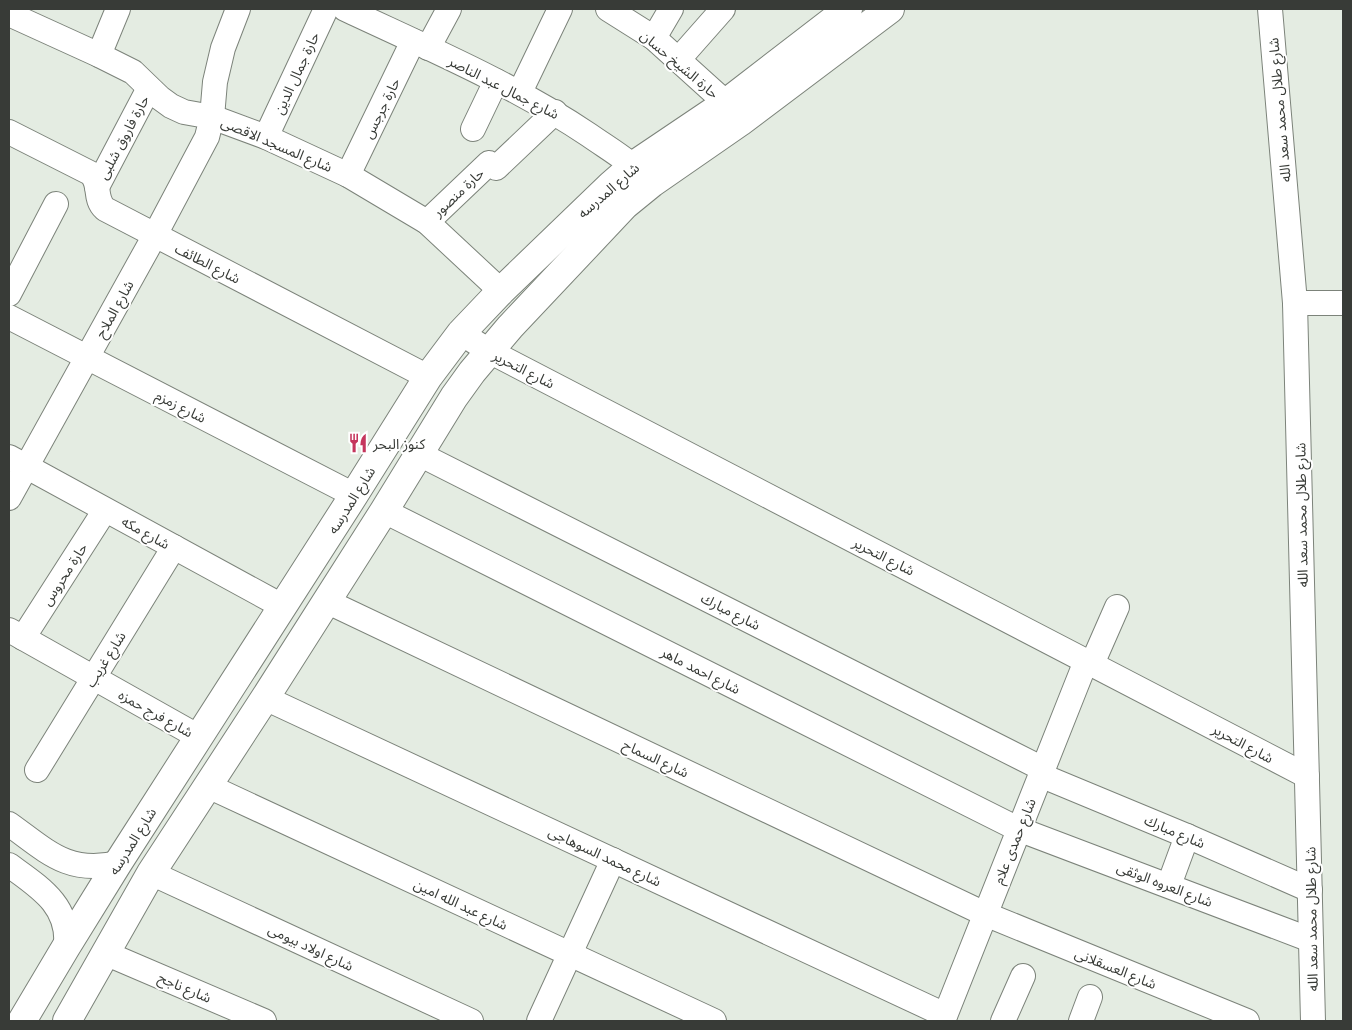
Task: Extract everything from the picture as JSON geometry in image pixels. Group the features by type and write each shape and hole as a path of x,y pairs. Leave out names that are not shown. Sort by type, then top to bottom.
{"main road":[{"name":"شارع المدرسه","path":"67,1021 151,873 384,511 454,396 489,351 606,223 625,205 643,174 726,103 848,9"},
{"name":"شارع المدرسه","path":"22,1021 118,864 428,377 462,334 500,291 587,207 643,174 740,122 890,9"}],"street":[{"path":"9,14 10,9"},
{"path":"99,55 118,9"},
{"name":"شارع الملاح","path":"9,498 17,462 87,358 207,137 212,117 218,65 238,9"},
{"name":"حارة جمال الدين","path":"266,136 326,9"},
{"name":"شارع جمال عبد الناصر","path":"345,9 520,92 555,112 643,174"},
{"name":"حارة جرجس","path":"348,175 421,45 450,9"},
{"path":"520,92 560,9"},
{"name":"حارة الشيخ حسان","path":"608,9 654,38 726,103"},
{"path":"654,38 671,9"},
{"path":"678,60 723,9"},
{"name":"شارع طلال محمد سعد الله","path":"1270,9 1295,303 1313,1021"},
{"name":"شارع المسجد الاقصى","path":"9,14 133,72 171,106 184,112 212,117 266,136 348,175 427,222 500,291"},
{"path":"473,129 496,81"},
{"name":"حارة فاروق شلبى","path":"97,187 149,88"},
{"name":"حارة منصور","path":"427,222 488,163 496,168 555,112"},
{"name":"شارع الطائف","path":"9,132 90,173 95,179 98,201 105,209 428,377"},
{"path":"9,294 56,204"},
{"path":"1295,303 1343,303"},
{"name":"شارع زمزم","path":"9,317 354,495"},
{"name":"شارع التحرير","path":"462,334 489,351 1307,776"},
{"name":"شارع مبارك","path":"420,454 1042,772 1310,890"},
{"name":"شارع مكه","path":"17,462 282,606"},
{"name":"حارة محروس","path":"16,634 105,510"},
{"name":"شارع احمد ماهر","path":"384,511 1018,829"},
{"name":"شارع غريب","path":"37,770 174,547"},
{"name":"شارع السماح","path":"326,601 985,914"},
{"name":"شارع حمدى علام","path":"944,1018 1018,829 1089,662 1117,607"},
{"name":"شارع فرج حمزه","path":"16,634 199,737"},
{"name":"شارع محمد السوهاجى","path":"265,698 613,860 944,1018"},
{"name":"شارع عبد الله امين","path":"208,786 714,1021"},
{"path":"9,824 54,857 66,862 92,867 118,864"},
{"name":"شارع العروه الوثقى","path":"1018,829 1311,940"},
{"path":"1169,885 1187,836"},
{"path":"539,1021 613,860"},
{"path":"9,865 46,893 56,905 67,933 66,947"},
{"name":"شارع اولاد بيومى","path":"151,873 471,1021"},
{"name":"شارع العسقلانى","path":"985,914 1247,1021"},
{"name":"شارع ناجح","path":"105,953 264,1021"},
{"path":"1003,1021 1023,976"},
{"path":"1081,1021 1090,997"}],"place":[{"name":"كنوز البحر","path":"358,443"}]}
